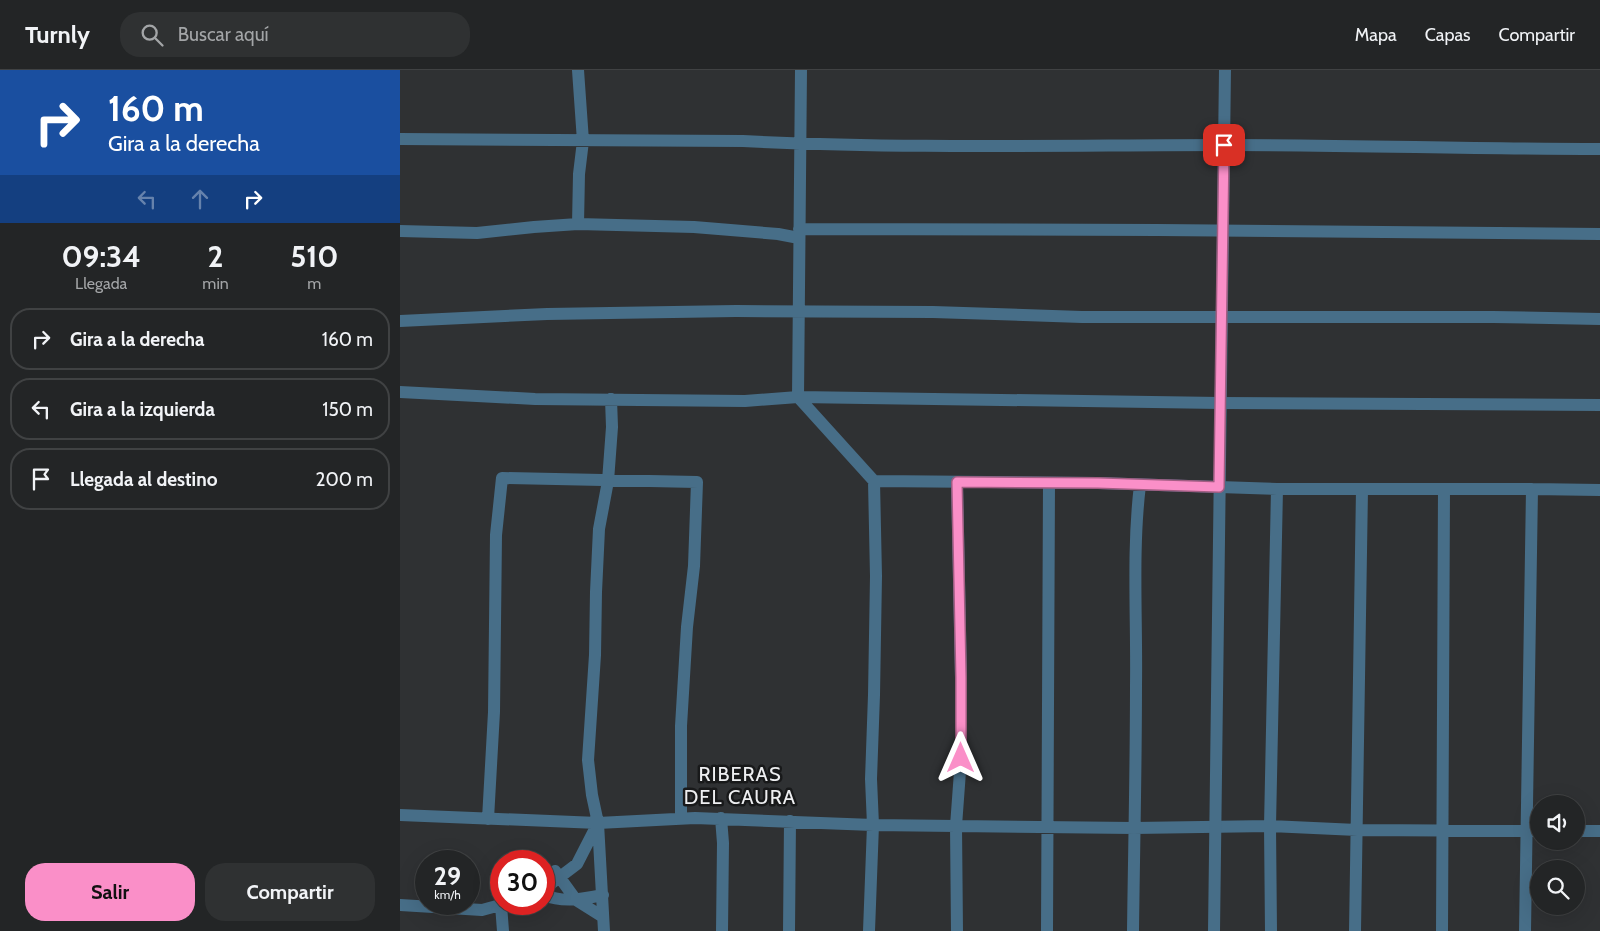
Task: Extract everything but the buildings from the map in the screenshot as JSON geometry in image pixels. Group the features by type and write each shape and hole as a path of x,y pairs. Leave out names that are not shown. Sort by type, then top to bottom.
{"street":[{"path":"578,70 583,140 579,174 578,224"},
{"path":"801,70 798,397 874,481 874,686 871,778 873,825 870,931"},
{"path":"1214,931 1225,70"},
{"path":"400,139 743,141 799,144 1224,145 1600,149"},
{"path":"400,231 477,233 578,224 694,228 778,234 1223,230 1600,234"},
{"path":"400,321 557,314 736,311 933,312 1082,317 1493,317 1600,319"},
{"path":"400,392 535,399 745,401 798,397 1220,403 1600,405"},
{"path":"604,931 598,823 592,796 588,760 595,655 599,529 608,481 612,427 611,399"},
{"path":"488,818 494,712 496,535 502,478 697,482 694,566 687,627 681,726 681,818"},
{"path":"874,481 1140,485 1276,490 1532,488 1600,490"},
{"path":"957,482 961,687 961,758 956,826 957,931"},
{"path":"1047,931 1049,483"},
{"path":"1133,931 1136,536 1140,485"},
{"path":"1532,488 1532,795"},
{"path":"1355,931 1362,489"},
{"path":"1442,931 1444,489"},
{"path":"1270,931 1276,490"},
{"path":"400,815 598,823 681,818 721,818 873,825 1134,828 1270,826 1357,830 1530,831"},
{"path":"721,818 723,843 722,931"},
{"path":"789,931 790,821"},
{"path":"555,877 576,864 598,823"},
{"path":"1585,831 1600,831"},
{"path":"1524,931 1530,850"},
{"path":"558,874 576,900 603,917"},
{"path":"555,899 576,900 603,896"},
{"path":"400,905 482,910 490,908"},
{"path":"502,915 503,931"}],"district":[{"name":"RIBERAS DEL CAURA","path":"740,786"}],"route":[{"path":"961,758 957,482 1098,483 1219,487 1224,145"}]}
